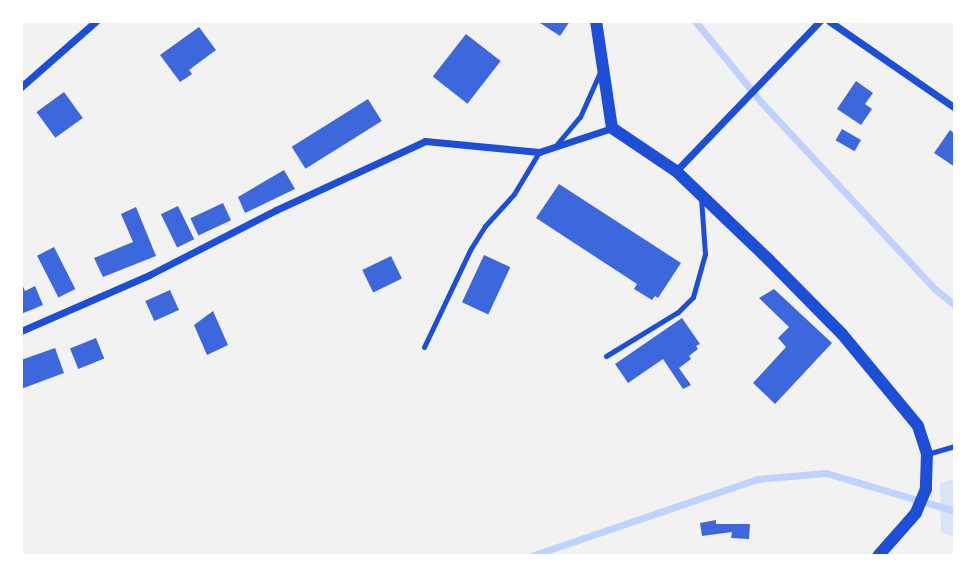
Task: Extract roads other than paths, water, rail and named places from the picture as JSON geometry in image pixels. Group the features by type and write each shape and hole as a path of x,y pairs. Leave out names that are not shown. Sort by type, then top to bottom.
{"street":[{"path":"21,87 96,21"},
{"path":"596,21 612,128 676,171 701,195 842,334 918,426 927,454 926,489 916,513 878,556"},
{"path":"676,171 820,21"},
{"path":"829,21 955,108"},
{"path":"21,331 149,275 276,210 425,141 539,152 612,128"}],"lane":[{"path":"552,149 565,137 592,96 602,54"},
{"path":"424,346 470,250 485,226 514,194 539,152"},
{"path":"606,356 678,312 693,297 705,254 701,195"},
{"path":"927,454 955,446"}],"waterway":[{"path":"695,21 761,102 935,289 955,305"},
{"path":"531,556 757,479 826,473 955,511"}]}
